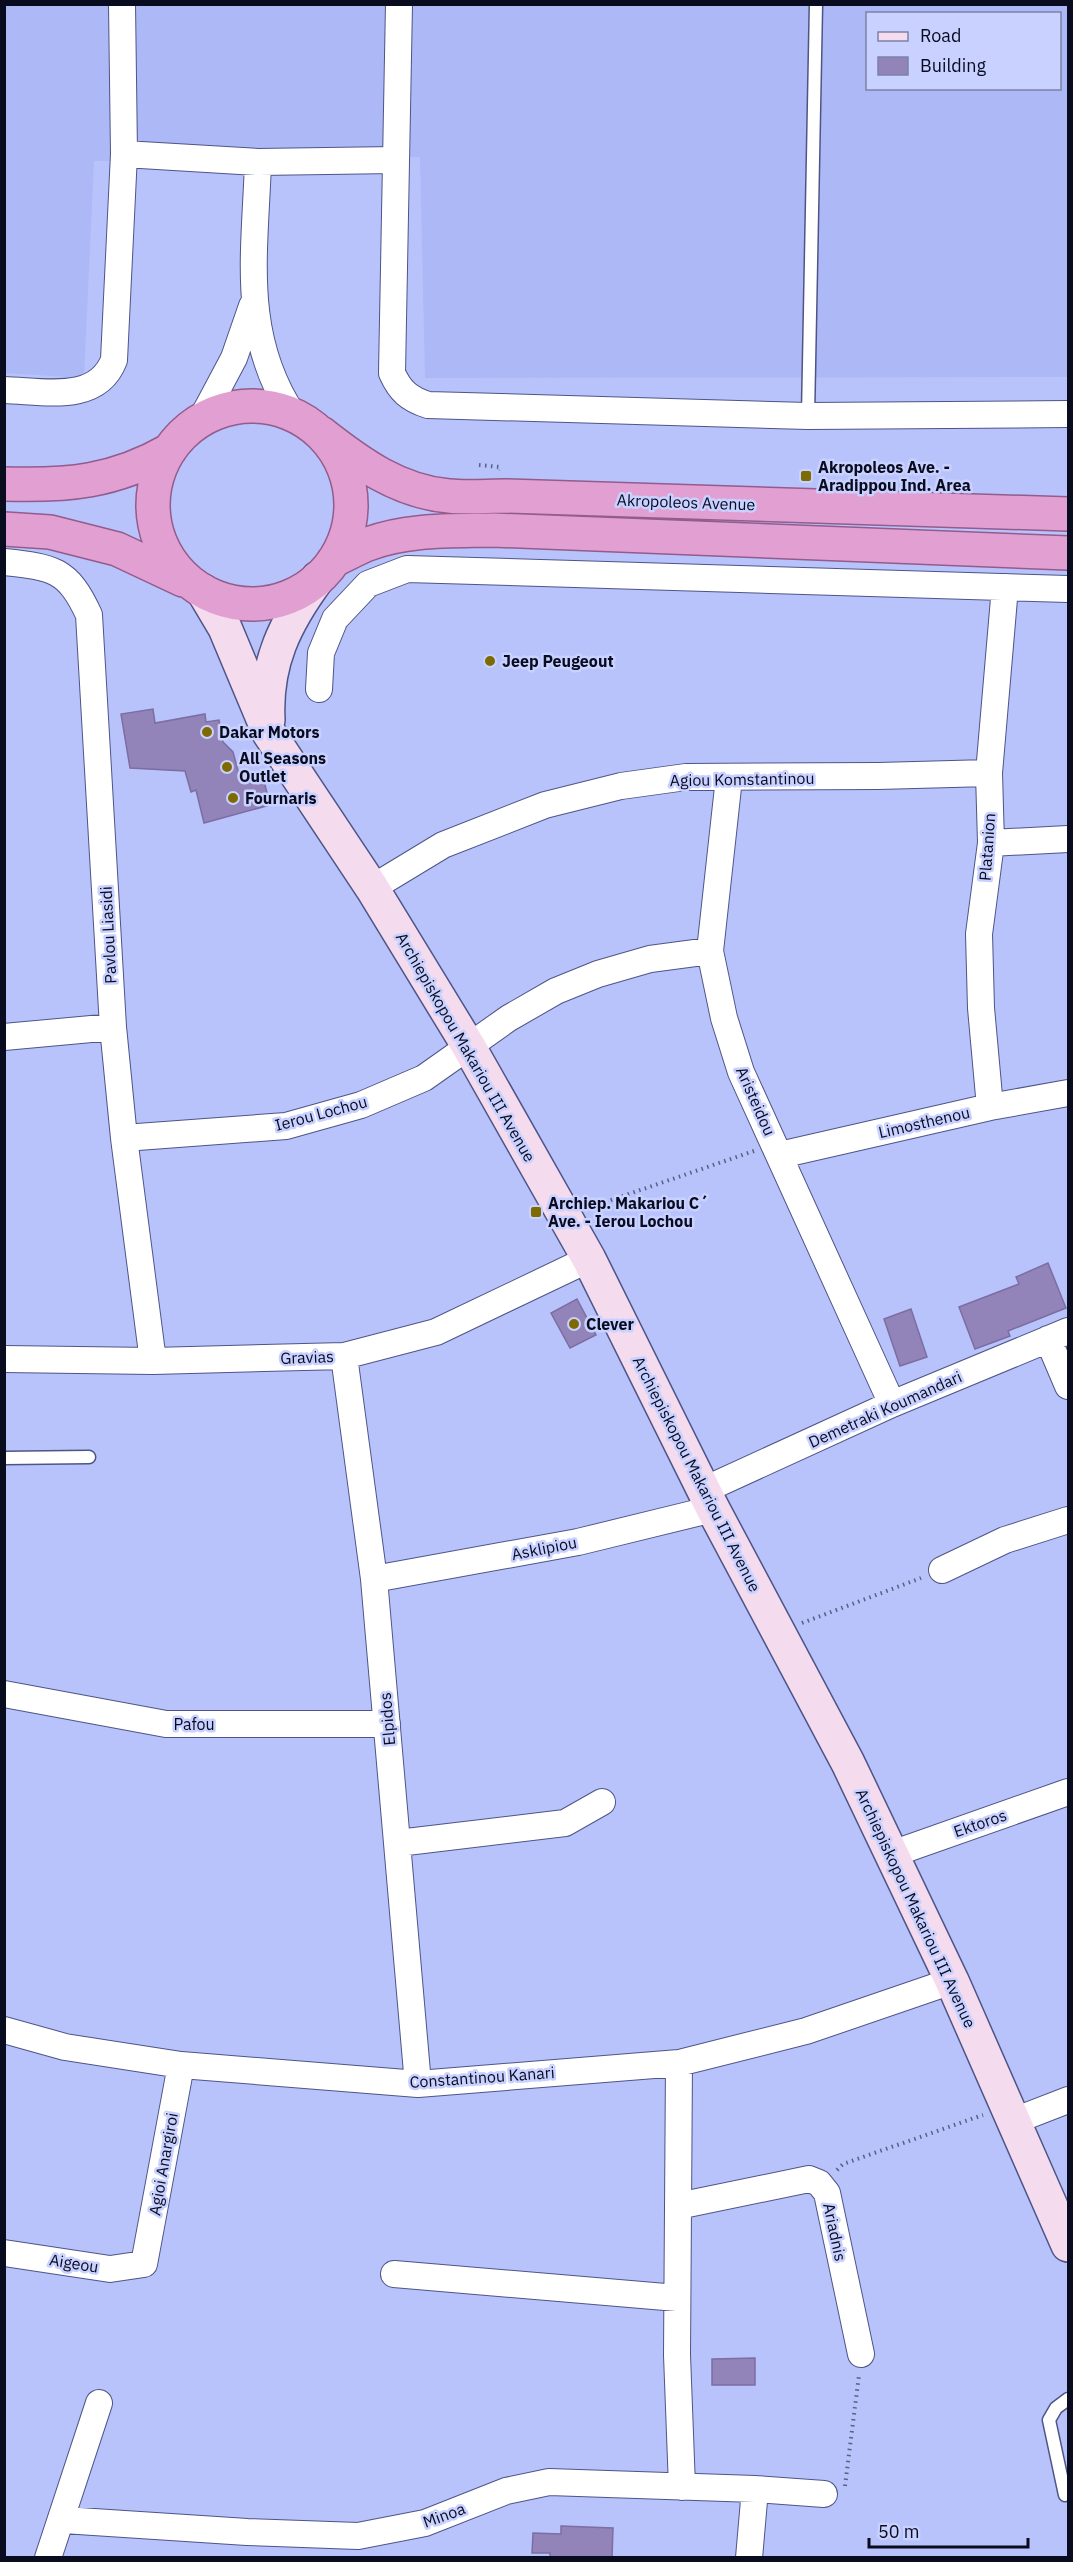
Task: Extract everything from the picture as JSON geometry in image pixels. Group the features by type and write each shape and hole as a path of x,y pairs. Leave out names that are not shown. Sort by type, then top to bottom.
{"highway":[{"path":"199,588 183,576 168,557 158,536 154,520 155,489 170,450 189,429 218,412 237,407 275,408 293,414 321,433 342,462 351,501 349,521 344,542 326,569"},
{"name":"Akropoleos Avenue","path":"321,433 378,474 402,485 449,496 1068,514"},
{"path":"4,484 53,485 100,479 147,463 170,450"},
{"path":"4,529 50,532 117,549 232,601 262,603 292,595 326,569 368,544 391,538 440,531 493,530 1068,553"}],"main road":[{"path":"269,733 267,694 275,655 291,617 326,569"},
{"name":"Archiepiskopou Makariou III Avenue","path":"199,588 225,628 269,733 372,888 469,1047 589,1259 709,1500 849,1763 952,1981 1068,2245"}],"street":[{"path":"4,390 70,392 87,389 100,382 109,373 114,360 124,154 122,4"},
{"path":"399,4 392,373 398,386 414,400 428,405 808,416 1068,414"},
{"path":"124,154 258,162 395,160"},
{"path":"258,162 253,300 267,365 280,394 293,414"},
{"path":"201,420 234,358 253,300"},
{"name":"Pavlou Liasidi","path":"4,562 41,566 61,574 80,595 89,615 113,1027 124,1138 153,1361"},
{"path":"319,689 321,652 335,619 368,584 407,569 1068,589"},
{"name":"Platanion","path":"990,1107 981,1008 979,934 991,843 989,773 1005,587"},
{"name":"Agiou Komstantinou","path":"372,888 443,845 545,805 621,786 686,777 989,773"},
{"name":"Aristeidou","path":"729,778 710,951 724,1018 741,1072 892,1404"},
{"path":"991,843 1068,839"},
{"name":"Ierou Lochou","path":"124,1138 286,1126 361,1105 424,1078 509,1018 556,991 650,959 710,951"},
{"path":"4,1037 113,1027"},
{"name":"Limosthenou","path":"777,1149 1068,1093"},
{"name":"Gravias","path":"4,1359 153,1361 344,1356 436,1332 589,1259"},
{"path":"1058,1335 1068,1386"},
{"name":"Demetraki Koumandari","path":"709,1500 892,1404 1058,1335"},
{"name":"Elpidos","path":"344,1356 374,1579 418,2084"},
{"name":"Asklipiou","path":"374,1579 578,1542 709,1500"},
{"path":"942,1570 1005,1540 1068,1520"},
{"name":"Pafou","path":"4,1694 166,1724 387,1724"},
{"name":"Ektoros","path":"892,1854 1068,1792"},
{"path":"398,1843 565,1823 602,1802"},
{"name":"Constantinou Kanari","path":"4,2030 65,2047 181,2065 418,2084 679,2063 806,2031 952,1981"},
{"path":"679,2063 677,2298 682,2487"},
{"name":"Agioi Anargiroi","path":"144,2264 181,2065"},
{"path":"1010,2114 1068,2100"},
{"name":"Ariadnis","path":"678,2206 809,2179 819,2182 827,2193 861,2354"},
{"name":"Aigeou","path":"4,2253 110,2269 144,2264"},
{"path":"394,2274 677,2298"},
{"path":"48,2558 63,2520 99,2403"},
{"name":"Minoa","path":"63,2520 247,2532 358,2536 425,2523 506,2492 549,2482 755,2489 824,2494"},
{"path":"749,2558 755,2489"}],"lane":[{"path":"808,416 816,4"},
{"path":"4,1458 89,1457"},
{"path":"1065,2495 1049,2420 1056,2408 1068,2399"}],"path":[{"path":"565,1216 777,1149"},
{"path":"778,1631 942,1570"},
{"path":"822,2187 843,2163 1010,2114"},
{"path":"824,2494 846,2486 861,2354"}],"shaded area":[{"path":"4,5 1068,5 1068,377 425,378 420,157 94,161 84,378 5,373"}],"building":[{"path":"153,709 155,723 205,714 206,722 219,720 223,742 233,752 240,778 262,773 270,805 204,823 196,790 191,792 185,771 130,768 121,714"},
{"path":"1048,1263 1066,1308 1008,1331 1010,1336 975,1349 959,1307 1019,1284 1016,1277"},
{"name":"Clever","path":"577,1299 596,1335 570,1348 551,1313"},
{"path":"911,1309 927,1357 900,1366 884,1319"},
{"path":"755,2358 755,2385 712,2385 712,2359"},
{"path":"561,2526 613,2528 612,2558 550,2558 550,2553 532,2553 533,2533 561,2534"}],"place":[{"name":"Akropoleos Ave. - Aradippou Ind. Area","path":"806,476"},
{"name":"Jeep Peugeout","path":"490,661"},
{"name":"Dakar Motors","path":"207,732"},
{"name":"All Seasons Outlet","path":"227,767"},
{"name":"Fournaris","path":"233,798"},
{"name":"Archiep. Makariou C´ Ave. - Ierou Lochou","path":"536,1212"},
{"name":"Clever","path":"574,1324"}]}
